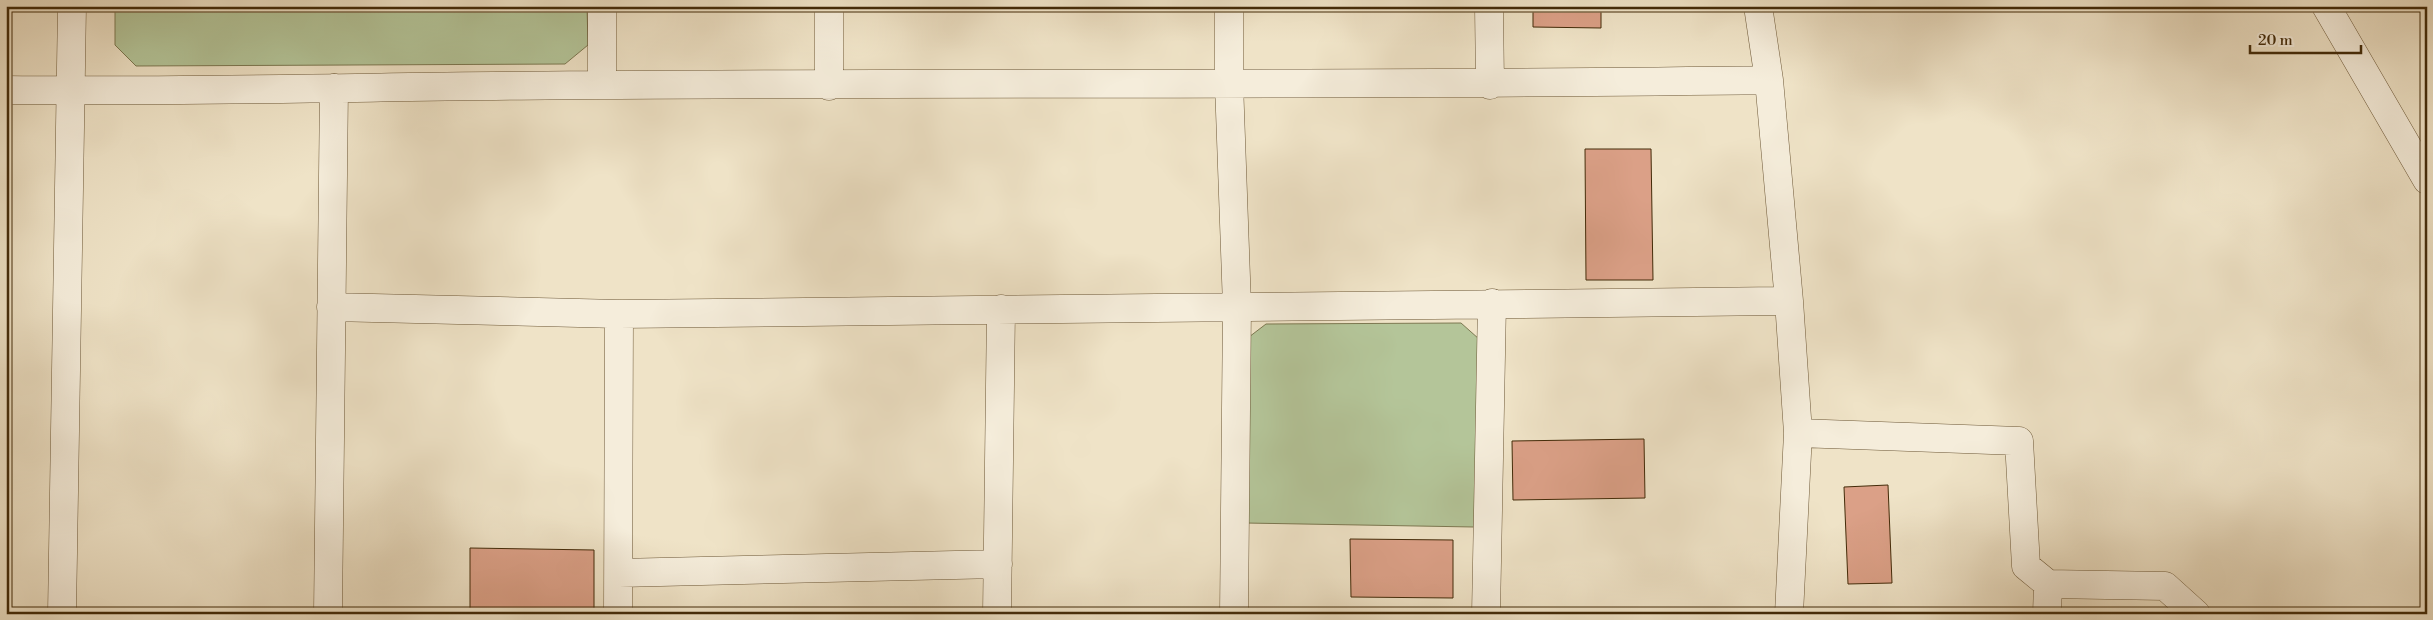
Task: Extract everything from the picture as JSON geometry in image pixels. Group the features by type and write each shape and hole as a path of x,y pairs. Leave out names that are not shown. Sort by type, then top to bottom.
{"street":[{"path":"62,614 72,6"},
{"path":"602,6 602,85"},
{"path":"829,6 829,86"},
{"path":"1229,6 1229,83 1237,306 1234,614"},
{"path":"1489,6 1490,84"},
{"path":"1758,6 1769,80 1790,300 1798,433 1789,614"},
{"path":"2326,6 2427,180"},
{"path":"6,90 70,91 602,85 1490,84 1769,80"},
{"path":"328,614 334,88"},
{"path":"332,307 619,314 1790,300"},
{"path":"1486,614 1492,303"},
{"path":"997,614 1001,309"},
{"path":"618,614 619,314"},
{"path":"1798,433 2019,441 2026,566 2048,584 2165,586 2196,614"},
{"path":"619,573 998,564"},
{"path":"2047,614 2048,584"}],"green space":[{"path":"115,6 587,6 588,45 565,64 136,66 115,45"},
{"path":"1461,323 1479,339 1474,527 1245,523 1249,337 1266,324"}],"building":[{"path":"1533,6 1601,6 1601,28 1533,27"},
{"path":"1585,149 1651,149 1653,280 1586,280"},
{"path":"6,354 9,354 6,418"},
{"path":"1644,439 1645,498 1513,500 1512,441"},
{"path":"1888,485 1892,583 1848,584 1844,487"},
{"path":"1350,539 1453,540 1453,598 1351,597"},
{"path":"470,548 594,550 594,614 470,614"}]}
